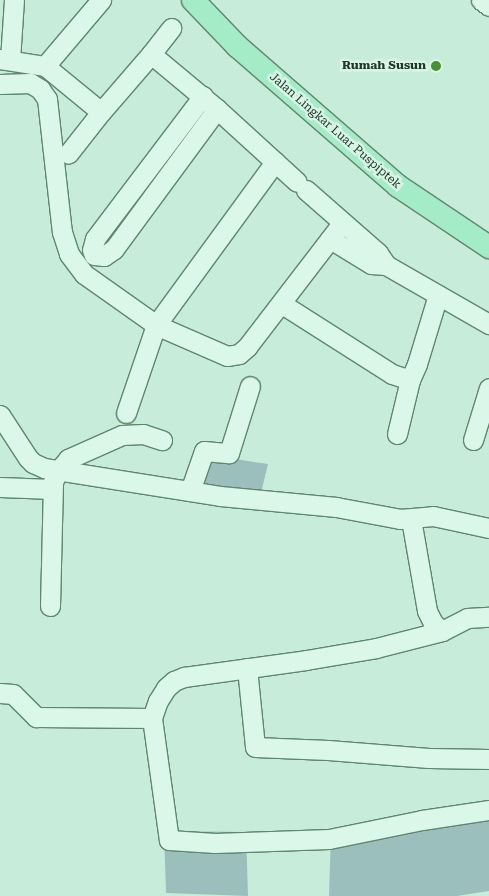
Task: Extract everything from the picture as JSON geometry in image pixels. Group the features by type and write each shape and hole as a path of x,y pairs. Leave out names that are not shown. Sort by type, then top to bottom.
{"main road":[{"name":"Jalan Lingkar Luar Puspiptek","path":"192,0 236,46 398,186 489,247"}],"street":[{"path":"14,0 5,59 46,66 101,112"},
{"path":"46,66 101,0"},
{"path":"481,0 489,6"},
{"path":"68,154 171,28"},
{"path":"151,54 217,109 342,223 378,253 386,265 489,324"},
{"path":"0,84 30,83 40,89 47,99 62,232 69,254 84,274 156,325 227,356 239,354 247,348 342,223"},
{"path":"202,96 95,238 92,250 94,256 104,256 114,249 217,109"},
{"path":"126,413 156,325 274,162"},
{"path":"330,239 370,264 386,265"},
{"path":"397,434 410,380 417,364 438,295"},
{"path":"282,304 392,374 410,380"},
{"path":"190,491 204,452 229,454 250,386"},
{"path":"474,440 489,388"},
{"path":"0,415 33,463 58,470 190,491 336,507 400,519 433,516 489,528"},
{"path":"50,606 52,489 58,470 68,459 122,435 143,434 162,440"},
{"path":"0,487 52,489"},
{"path":"411,518 427,611 433,623 442,630"},
{"path":"489,617 467,618 442,630 376,648 197,675 174,681 166,688 158,701 152,718 169,840 216,842 329,839 422,820 489,810"},
{"path":"247,668 255,747 328,750 429,758 489,759"},
{"path":"0,693 13,694 36,717 152,718"}],"shaded area":[{"path":"208,455 268,464 261,493 198,486"},
{"path":"489,816 489,891 457,896 329,896 331,832"},
{"path":"164,831 246,832 248,896 166,893"}],"place":[{"name":"Rumah Susun","path":"436,66"}]}
